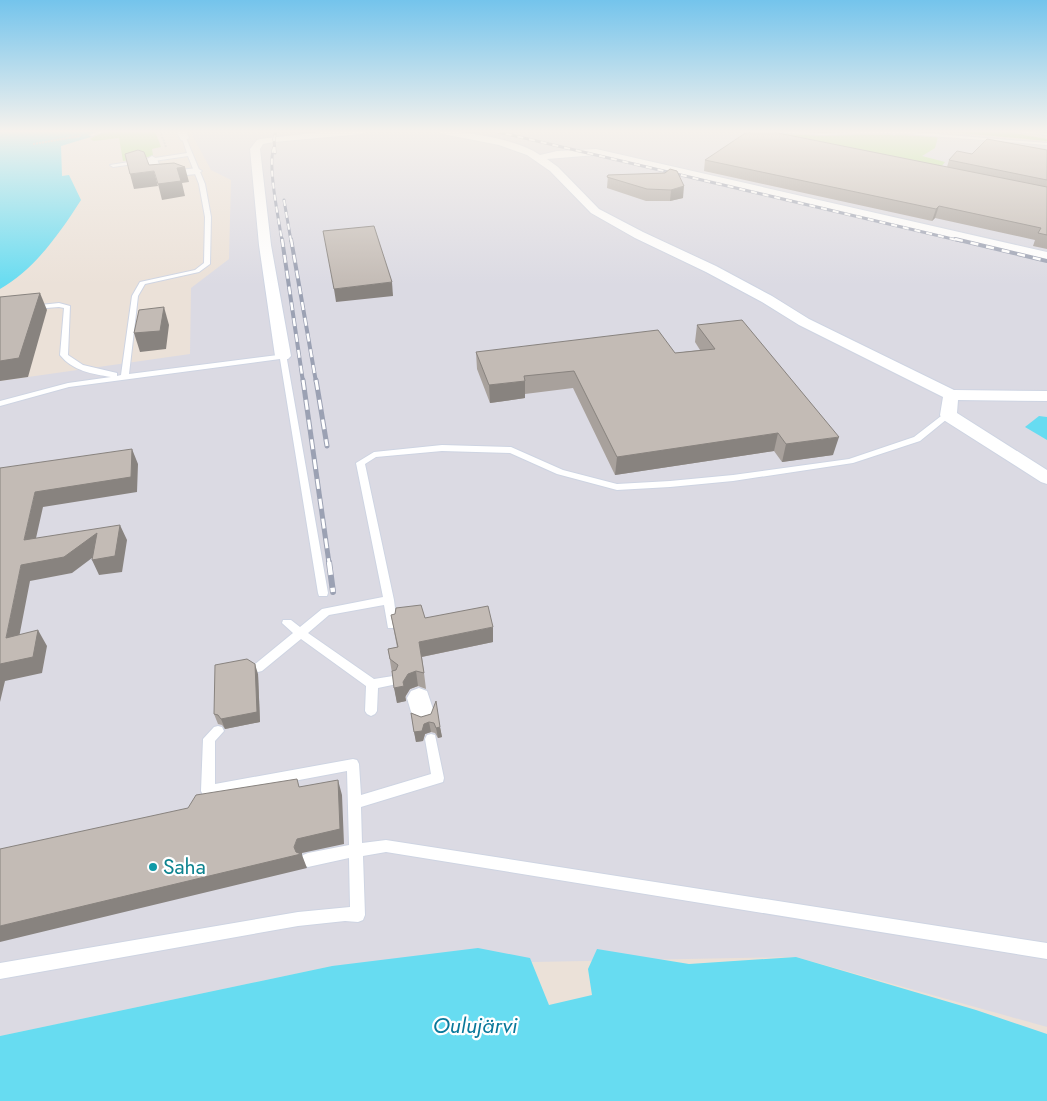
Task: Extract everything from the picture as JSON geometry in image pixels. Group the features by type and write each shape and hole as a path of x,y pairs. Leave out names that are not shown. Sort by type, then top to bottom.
{"street":[{"path":"258,182 265,245 283,356"},
{"path":"568,182 595,211 639,236 711,269 768,299 804,322 952,395 1047,396"},
{"path":"728,182 1047,256"},
{"path":"952,395 948,414 1047,478"}],"lane":[{"path":"125,377 135,296 142,283 198,271 207,264 208,217 200,182"},
{"path":"25,308 60,305 68,307 64,355 70,364 95,372 125,377"},
{"path":"0,404 68,385 283,356 323,593"},
{"path":"392,625 389,600 360,463 374,455 442,448 511,450 560,472 617,487 670,484 733,478 850,461 917,439 948,414"},
{"path":"258,668 326,612 389,600"},
{"path":"287,623 372,684 393,681"},
{"path":"371,712 372,684"},
{"path":"0,971 298,919 345,914 358,915 353,764 208,791 209,740 218,731"},
{"path":"354,803 438,778 431,739"},
{"path":"308,860 386,846 1047,951"}],"shaded area":[{"path":"231,182 1047,182 1047,1027 796,957 332,966 0,1036 0,381 190,354 191,288 229,259"}],"water":[{"path":"0,182 73,182 81,200 64,225 45,250 24,272 0,289"},
{"path":"1039,416 1047,417 1047,440 1025,427"},
{"name":"Oulujärvi","path":"478,948 530,958 549,1005 592,995 588,969 597,949 689,964 796,957 976,1010 1047,1034 1047,1101 0,1101 0,1036 332,966"}],"building":[{"path":"625,182 682,182 684,186 671,190 647,189"},
{"path":"811,182 1024,182 1047,187 1047,235 1038,233 1041,228 939,206 936,209"},
{"path":"374,226 392,282 334,289 323,231"},
{"path":"40,293 19,358 0,361 0,297"},
{"path":"164,307 160,331 134,333 139,310"},
{"path":"742,320 839,437 786,444 778,433 617,457 574,371 524,376 525,381 489,385 476,352 658,330 675,353 715,349 697,325"},
{"path":"132,449 131,477 35,492 24,540 120,525 115,556 92,560 97,533 64,557 21,565 6,638 38,630 33,657 0,664 0,468"},
{"path":"421,605 425,618 488,606 493,627 419,642 424,673 416,671 408,674 403,682 404,686 394,688 392,671 396,670 398,665 390,659 388,649 398,647 391,615 395,614 396,608"},
{"path":"247,659 255,664 257,712 221,719 218,715 214,714 215,665"},
{"path":"436,701 440,727 436,728 434,723 429,722 424,724 422,731 414,732 411,713 421,717 431,714"},
{"name":"Saha","path":"297,779 299,787 338,780 340,829 297,839 294,847 296,852 301,854 0,926 0,849 188,808 196,795"}],"railway":[{"path":"273,182 282,241"},
{"path":"712,182 961,241"},
{"path":"284,200 291,241"},
{"path":"282,239 303,382"},
{"path":"291,239 316,382"},
{"path":"955,239 1047,261"},
{"path":"303,380 329,563"},
{"path":"316,380 327,446"},
{"path":"329,562 333,592"}],"place":[{"name":"Saha","path":"153,867"}]}
